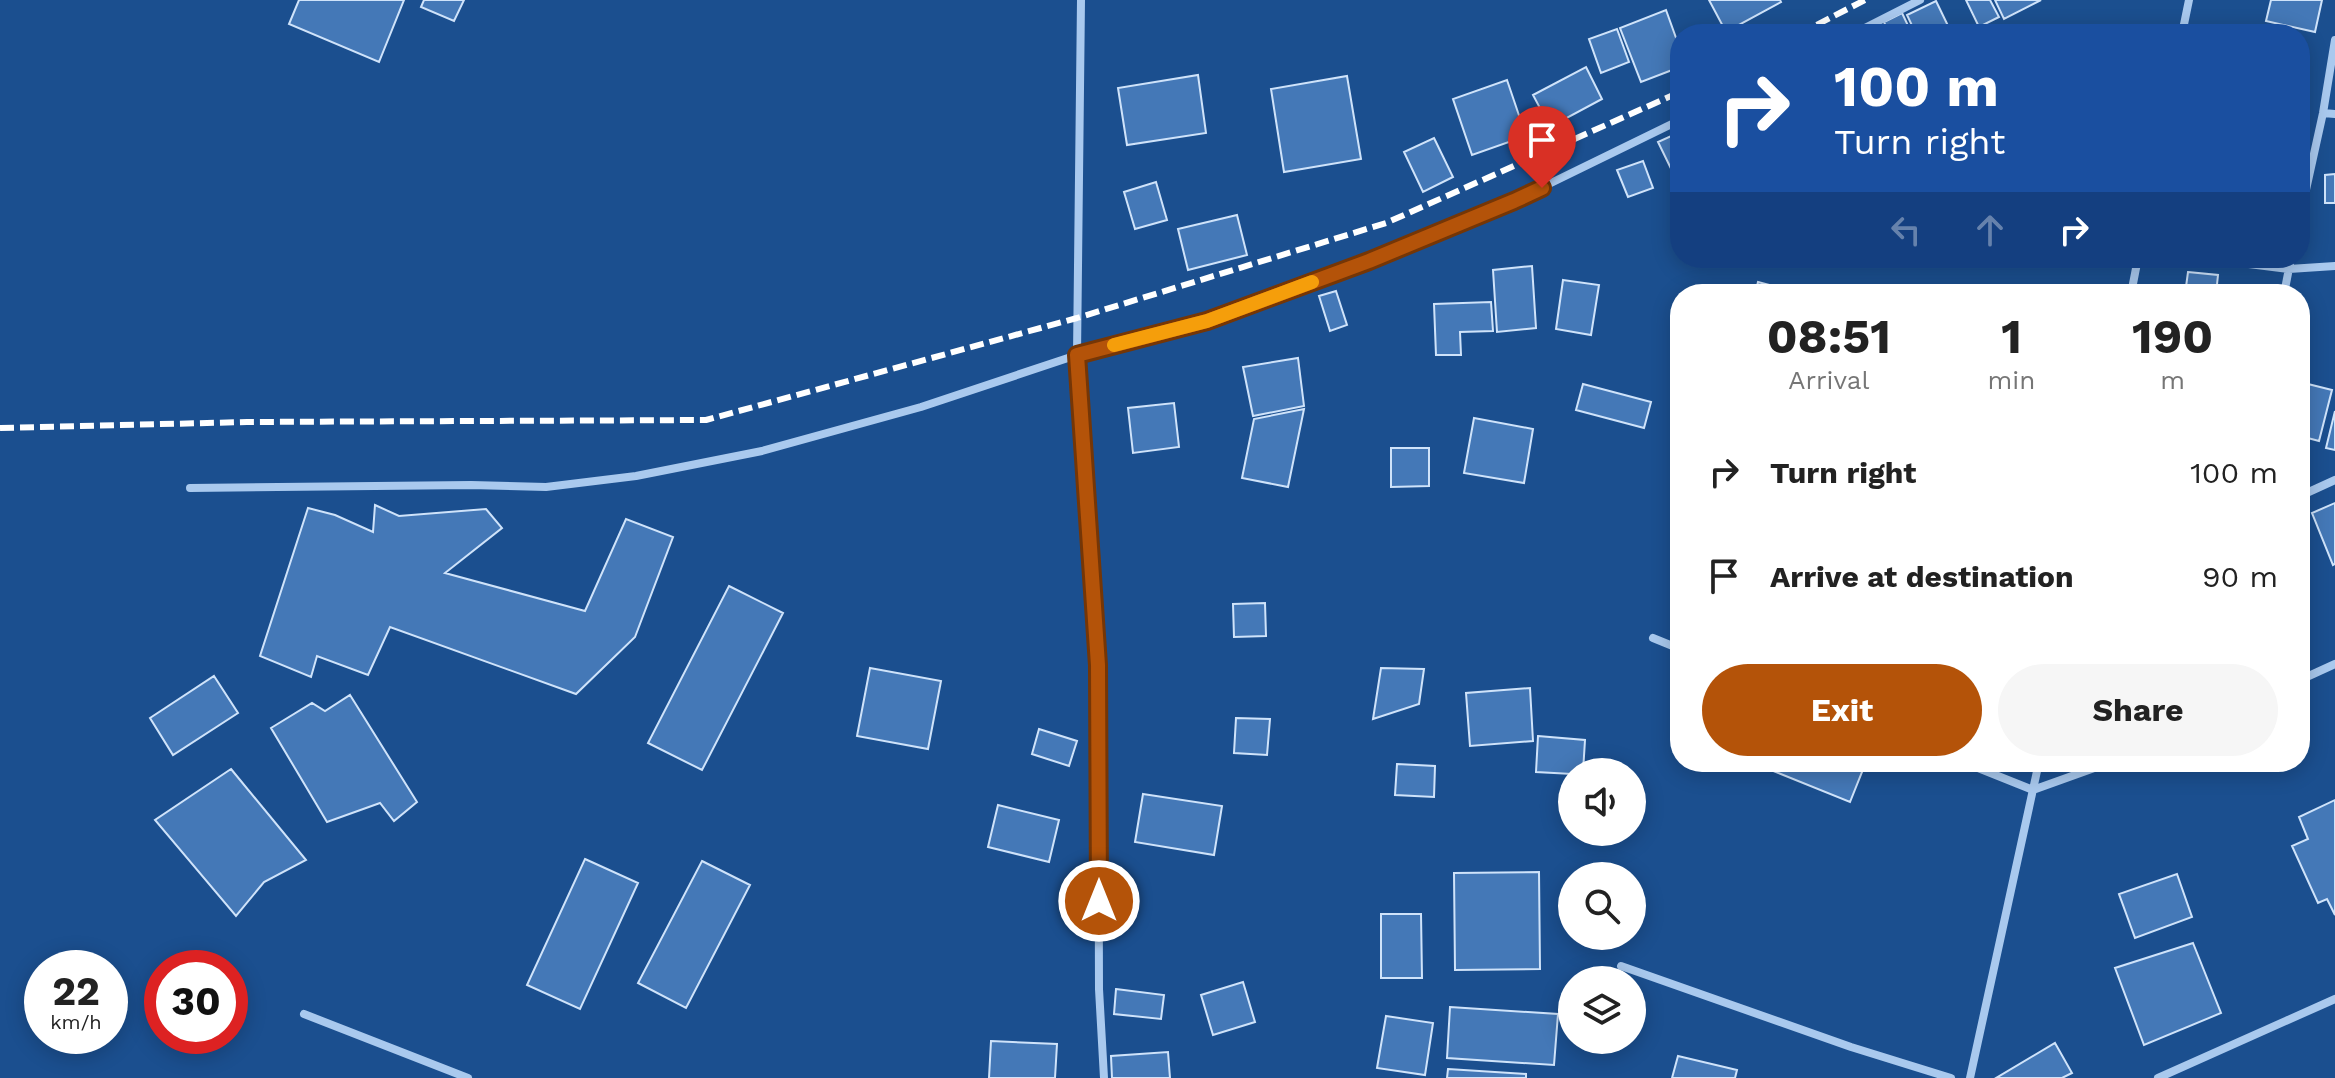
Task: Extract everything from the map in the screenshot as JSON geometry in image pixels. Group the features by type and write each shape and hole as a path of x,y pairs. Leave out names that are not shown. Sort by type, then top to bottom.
{"street":[{"path":"1081,0 1077,355 1098,665 1099,989 1104,1078"},
{"path":"1873,24 1920,0"},
{"path":"2184,24 2189,0"},
{"path":"2310,172 2335,40"},
{"path":"2323,113 2335,114"},
{"path":"190,488 546,487 636,476 762,451 921,407 1077,355 1207,321 1369,261 1514,201 1670,125"},
{"path":"2310,268 2335,266"},
{"path":"2281,268 2304,268"},
{"path":"2286,284 2289,269"},
{"path":"2310,491 2335,480"},
{"path":"1653,638 1670,645"},
{"path":"2310,675 2335,664"},
{"path":"1988,772 2033,790 2083,772"},
{"path":"1970,1078 2037,772"},
{"path":"1646,975 1851,1047 1951,1078"},
{"path":"2158,1078 2335,999"},
{"path":"304,1014 468,1078"}],"building":[{"path":"299,0 404,0 379,62 289,24"},
{"path":"424,0 464,0 454,21 421,7"},
{"path":"1709,0 1781,2 1741,24 1722,24"},
{"path":"1966,0 1990,0 1999,17 1978,24"},
{"path":"1995,0 2041,0 2004,19"},
{"path":"2271,0 2322,0 2315,32 2310,31 2310,24 2266,21"},
{"path":"1936,1 1947,24 1911,24 1907,15"},
{"path":"1666,10 1671,24 1670,71 1641,82 1620,28"},
{"path":"1902,13 1907,24 1885,24"},
{"path":"1617,29 1629,62 1601,73 1589,39"},
{"path":"1586,67 1602,99 1550,127 1533,95"},
{"path":"1198,75 1206,133 1127,145 1118,88"},
{"path":"1347,76 1361,159 1284,172 1271,89"},
{"path":"1507,80 1526,136 1472,155 1453,99"},
{"path":"1670,137 1670,167 1658,142"},
{"path":"1434,138 1453,177 1423,192 1404,152"},
{"path":"1643,161 1653,188 1628,197 1617,170"},
{"path":"2335,174 2335,203 2325,203 2325,175"},
{"path":"1156,182 1167,220 1135,229 1124,192"},
{"path":"1237,215 1247,255 1188,270 1178,229"},
{"path":"1532,266 1536,328 1497,332 1493,270"},
{"path":"2188,272 2218,275 2217,284 2186,284"},
{"path":"1563,280 1599,285 1591,335 1556,329"},
{"path":"1336,291 1347,325 1330,331 1319,296"},
{"path":"1491,302 1493,331 1460,332 1461,355 1436,355 1434,304"},
{"path":"1298,358 1304,406 1253,416 1243,367"},
{"path":"1583,384 1651,402 1644,428 1576,410"},
{"path":"2310,384 2332,390 2319,441 2310,439"},
{"path":"1174,403 1179,447 1133,453 1128,408"},
{"path":"1304,409 1288,487 1242,478 1254,419"},
{"path":"2335,411 2335,450 2326,448"},
{"path":"1474,418 1533,429 1524,483 1464,473"},
{"path":"1391,448 1429,448 1429,486 1391,487"},
{"path":"2335,503 2335,564 2333,565 2312,513"},
{"path":"375,505 399,516 486,509 502,528 445,573 585,611 626,519 673,537 635,637 576,694 390,627 368,675 317,656 311,677 260,656 308,508 335,515 373,532"},
{"path":"729,586 783,613 702,770 648,743"},
{"path":"1265,603 1266,636 1234,637 1233,604"},
{"path":"870,668 941,681 928,749 857,736"},
{"path":"1381,668 1424,669 1419,704 1373,719"},
{"path":"214,676 238,713 173,755 150,718"},
{"path":"1530,688 1533,741 1470,746 1466,693"},
{"path":"350,695 417,802 394,821 380,803 327,822 271,728 312,703 325,711"},
{"path":"1236,718 1270,719 1267,755 1234,753"},
{"path":"1039,729 1077,741 1069,766 1032,754"},
{"path":"1538,736 1585,740 1584,758 1558,758 1558,773 1536,772"},
{"path":"1397,764 1435,766 1434,797 1395,795"},
{"path":"231,769 306,860 264,882 236,916 155,820"},
{"path":"1776,772 1862,772 1850,802"},
{"path":"1143,794 1222,806 1214,855 1135,842"},
{"path":"2335,800 2335,915 2327,899 2318,903 2292,846 2308,839 2299,817"},
{"path":"998,805 1059,820 1049,862 988,847"},
{"path":"585,859 638,883 580,1009 527,985"},
{"path":"702,861 750,885 686,1008 638,983"},
{"path":"1539,872 1540,969 1455,970 1454,873"},
{"path":"2177,874 2192,917 2135,938 2119,894"},
{"path":"1381,914 1421,914 1422,978 1381,978"},
{"path":"2193,943 2221,1013 2144,1045 2115,968"},
{"path":"1243,982 1255,1022 1213,1035 1201,995"},
{"path":"1116,989 1164,995 1161,1019 1114,1014"},
{"path":"1450,1007 1558,1014 1554,1065 1447,1058"},
{"path":"1386,1016 1433,1023 1425,1075 1377,1068"},
{"path":"991,1041 1057,1044 1055,1078 989,1078"},
{"path":"2055,1043 2072,1073 2062,1078 1996,1078"},
{"path":"1168,1052 1170,1078 1112,1078 1111,1056"},
{"path":"1678,1056 1737,1070 1735,1078 1672,1078"},
{"path":"1448,1069 1526,1074 1526,1078 1447,1078"}],"railway":[{"path":"1818,24 1865,0"},
{"path":"0,428 247,422 706,420 1077,318 1386,223 1670,96"}],"slow traffic":[{"path":"1114,345 1207,321 1312,282"}],"route":[{"path":"1099,901 1098,665 1077,355 1207,321 1369,261 1542,188"}]}
